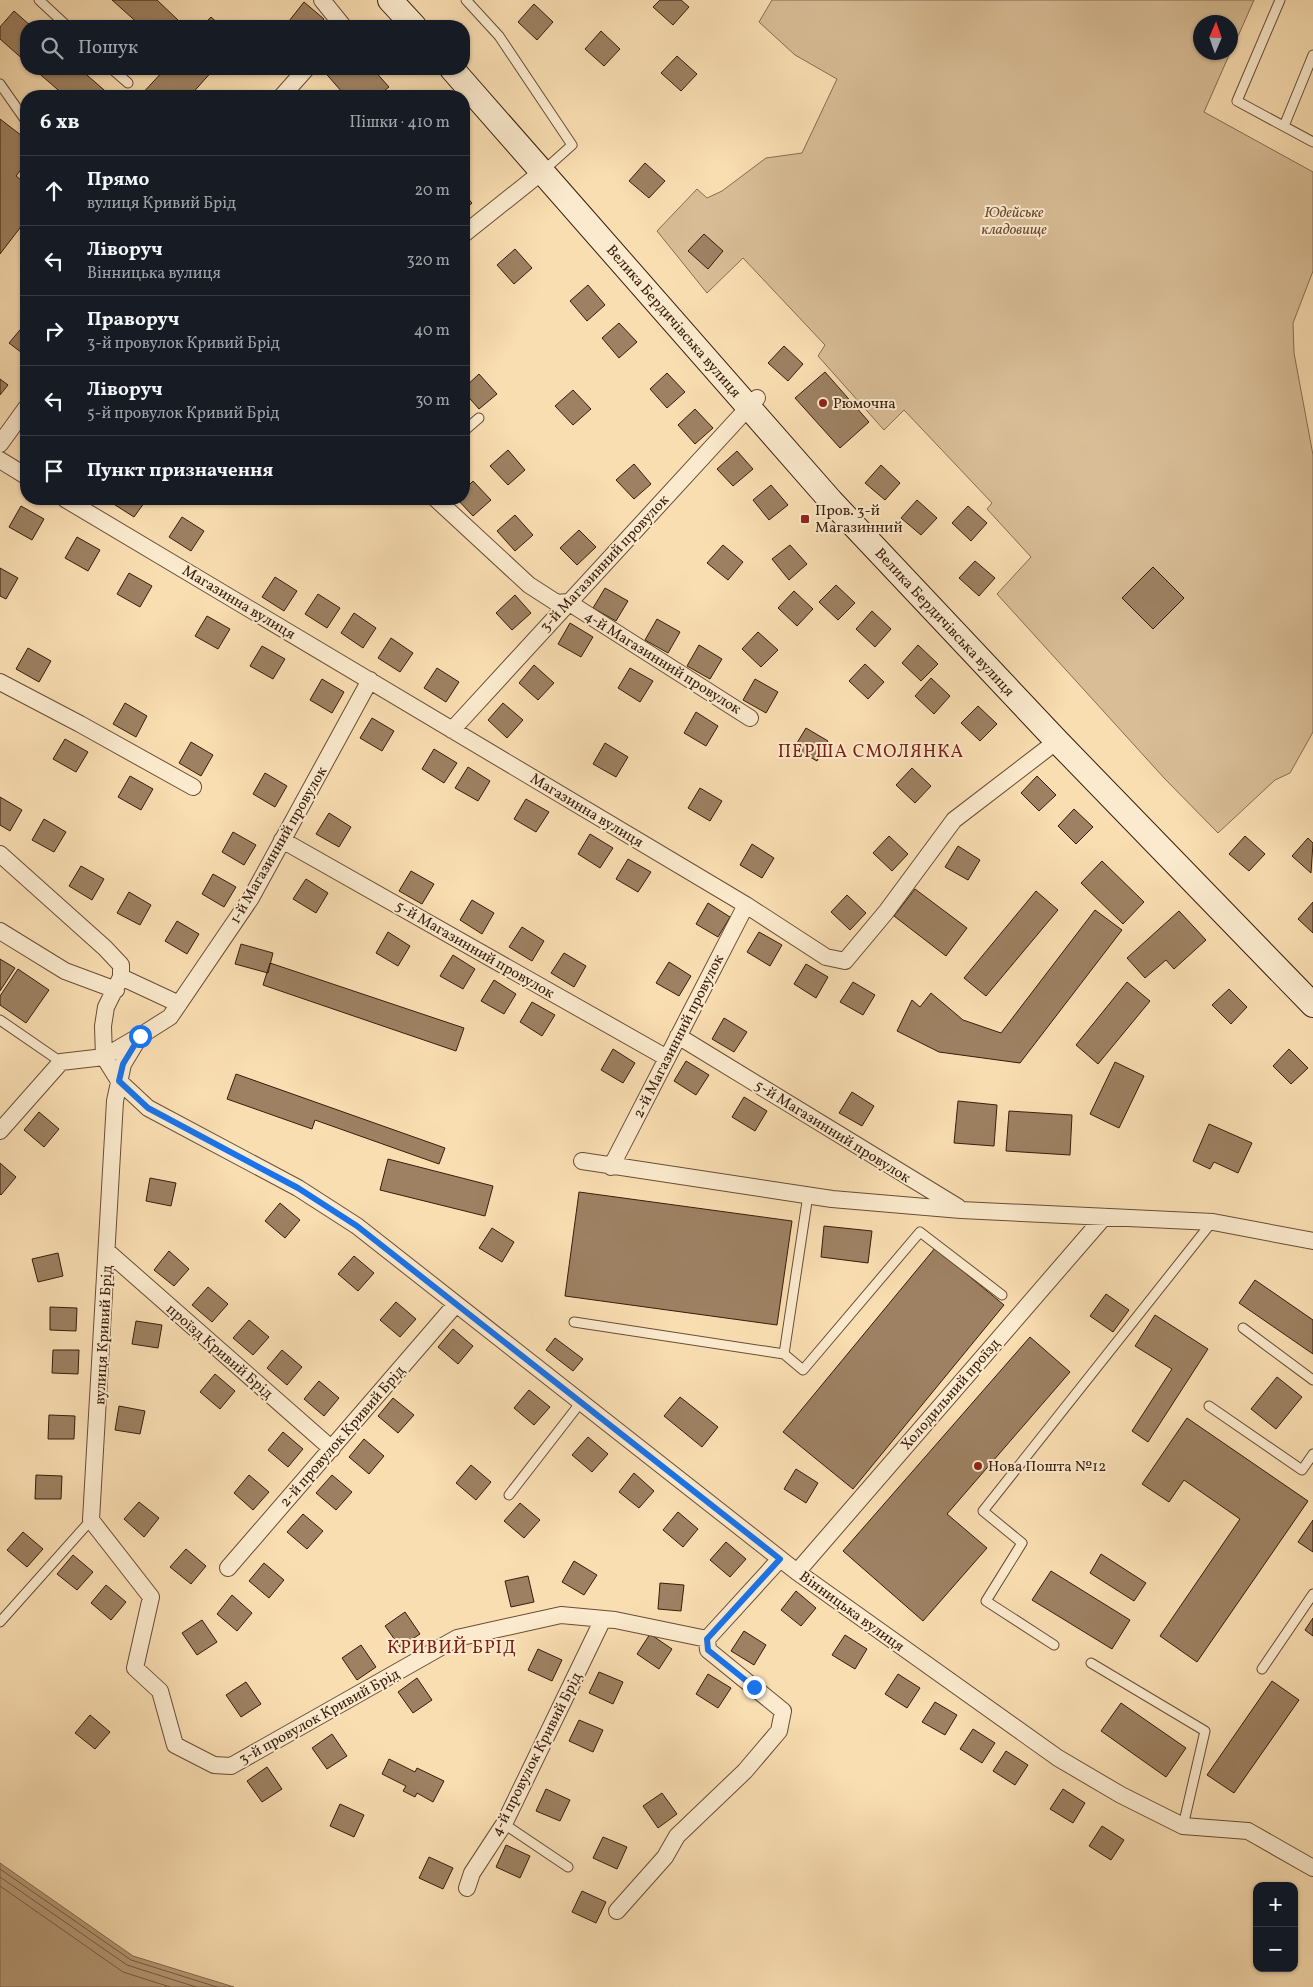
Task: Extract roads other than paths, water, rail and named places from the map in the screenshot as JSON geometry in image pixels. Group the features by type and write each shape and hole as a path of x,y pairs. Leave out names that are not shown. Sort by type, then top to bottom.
{"main road":[{"path":"390,0 408,20"},
{"path":"406,0 424,20"},
{"name":"Велика Бердичівська вулиця","path":"470,72 547,167 753,402 963,627 1313,986"},
{"name":"Велика Бердичівська вулиця","path":"458,75 547,167"},
{"name":"Велика Бердичівська вулиця","path":"753,402 831,501 1057,741 1313,1005"}],"street":[{"path":"322,0 339,20"},
{"path":"287,90 301,75"},
{"path":"470,229 547,167"},
{"name":"3-й Магазинний провулок","path":"452,730 753,402"},
{"path":"0,442 20,416"},
{"path":"0,460 20,472"},
{"name":"Магазинна вулиця","path":"75,505 746,905 826,957 845,961 886,912 954,820 1057,741"},
{"name":"4-й Магазинний провулок","path":"442,505 529,585 557,603 568,602 750,718"},
{"name":"1-й Магазинний провулок","path":"179,1004 251,898 370,680"},
{"path":"0,682 80,724 192,787"},
{"name":"5-й Магазинний провулок","path":"282,840 667,1058"},
{"path":"0,854 121,964 119,984 106,1007 103,1026 104,1058"},
{"name":"2-й Магазинний провулок","path":"611,1167 746,905"},
{"path":"0,931 65,971 119,984 179,1004"},
{"name":"вулиця Кривий Брід","path":"92,1520 115,1101 123,1064 140,1036 170,1017 179,1004"},
{"path":"0,1131 61,1062 104,1058 140,1036"},
{"name":"5-й Магазинний провулок","path":"678,1036 961,1210"},
{"name":"Вінницька вулиця","path":"104,1058 119,1081 148,1108 298,1188 357,1226 797,1572 1058,1758 1121,1795 1183,1826 1248,1830 1313,1868"},
{"path":"582,1162 808,1195 961,1210 1213,1222 1313,1241"},
{"name":"Холодильний проїзд","path":"797,1572 1104,1217"},
{"name":"проїзд Кривий Брід","path":"108,1252 332,1449"},
{"name":"2-й провулок Кривий Брід","path":"228,1568 456,1304"},
{"name":"3-й провулок Кривий Брід","path":"92,1520 151,1597 135,1668 160,1691 176,1745 214,1765 231,1766 457,1638 561,1615 603,1619 707,1639"},
{"path":"617,1911 665,1857 677,1836 744,1771 779,1731 783,1711 708,1650 707,1639 780,1559"},
{"name":"4-й провулок Кривий Брід","path":"467,1888 472,1873 504,1824 603,1619"}],"lane":[{"path":"39,0 61,20"},
{"path":"466,0 499,36 572,145 547,167"},
{"path":"1280,0 1237,101 1313,142"},
{"path":"1284,126 1313,55"},
{"path":"119,75 128,83"},
{"path":"0,84 20,112"},
{"path":"470,426 479,418"},
{"path":"0,1020 61,1062"},
{"path":"784,1354 808,1195"},
{"path":"1054,1645 986,1601 1022,1543 983,1511 1213,1222"},
{"path":"574,1322 784,1354 802,1370 920,1232 1002,1295"},
{"path":"1243,1328 1313,1380"},
{"path":"508,1495 581,1402"},
{"path":"1209,1406 1302,1470 1313,1454"},
{"path":"0,1622 92,1520"},
{"path":"1262,1669 1313,1594"},
{"path":"1091,1663 1205,1731 1183,1826"},
{"path":"504,1824 568,1868"}],"water":[{"path":"0,1863 133,1956 234,1987 0,1987"}],"place":[{"name":"Рюмочна","path":"823,403"},
{"name":"Пров. 3-й Магазинний","path":"805,519"},
{"name":"Нова Пошта №12","path":"978,1466"}],"district":[{"name":"ПЕРША СМОЛЯНКА","path":"871,751"},
{"name":"КРИВИЙ БРІД","path":"452,1647"}],"park label":[{"name":"Юдейське кладовище","path":"1014,220"}]}
